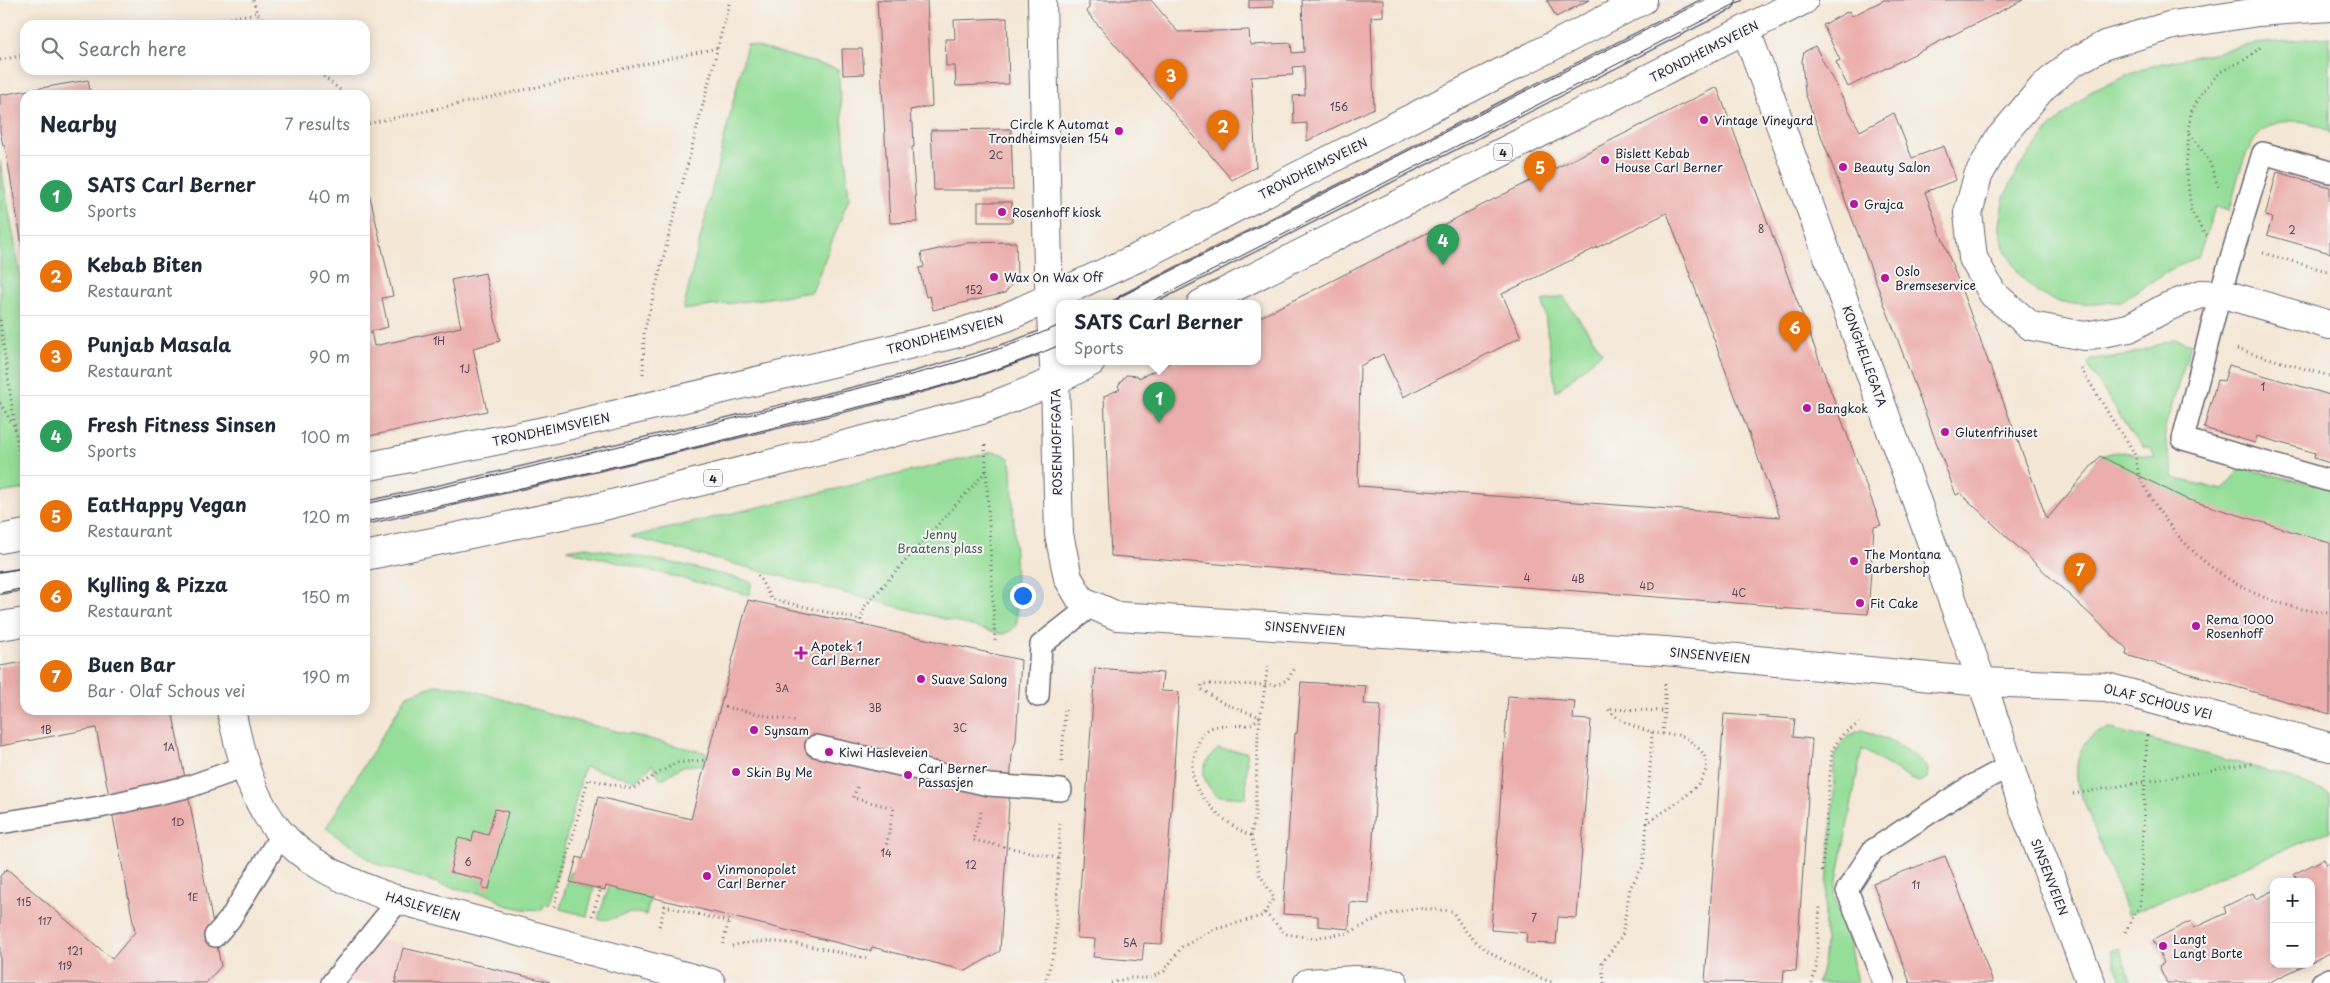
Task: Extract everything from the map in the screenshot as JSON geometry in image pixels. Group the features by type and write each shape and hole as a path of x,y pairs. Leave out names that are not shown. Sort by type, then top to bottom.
{"street":[{"name":"ROSENHOFFGATA","path":"1042,0 1050,298 1056,337 1055,381 1059,534 1068,578 1081,600 1117,616"},
{"name":"TRONDHEIMSVEIEN","path":"370,466 554,429 963,332 1007,318 1139,257 1642,0"},
{"name":"TRONDHEIMSVEIEN","path":"1209,300 1804,0"},
{"path":"2330,7 2258,12 2173,25 2105,45 2072,64 2043,87 1998,140 1978,176 1968,213 1973,258 1993,294 2031,326 2085,336 2129,328 2167,307 2201,294 2220,294 2330,325"},
{"name":"KONGHELLEGATA","path":"1746,30 1982,682"},
{"name":"4","path":"370,555 600,507 973,412 1019,397 1085,365"},
{"path":"0,538 20,535"},
{"name":"SINSENVEIEN","path":"1117,616 1665,651 1982,682 2022,804 2091,983"},
{"path":"0,626 20,623"},
{"name":"OLAF SCHOUS VEI","path":"1982,682 2106,687 2330,747"},
{"name":"HASLEVEIEN","path":"232,715 244,766 263,810 281,835 314,864 365,889 398,900 711,983"},
{"path":"1308,983 1355,980 1394,983"}],"lane":[{"path":"1136,300 1725,0"},
{"path":"2330,172 2263,153 2220,294 2183,439 2330,481"},
{"path":"370,512 508,483 892,389 1001,359 1056,337"},
{"path":"0,583 20,580"},
{"path":"1038,696 1040,645 1092,605"},
{"path":"816,746 989,785 1061,790"},
{"path":"0,823 100,807 172,790 244,766"},
{"path":"1884,983 1846,890 1873,850 1963,791 2009,766"},
{"path":"215,936 230,919 281,835"},
{"path":"332,983 398,900"},
{"path":"2322,983 2330,979"}],"path":[{"path":"253,0 257,13 265,20"},
{"path":"643,382 644,332 730,0"},
{"path":"218,20 257,13"},
{"path":"2211,236 2204,234 2191,210 2186,166 2190,112 2203,91 2220,72 2246,59 2271,41"},
{"path":"370,123 718,48"},
{"path":"0,60 20,56"},
{"path":"322,75 340,90"},
{"path":"2189,132 2209,161 2219,187 2219,195"},
{"path":"2234,245 2330,272"},
{"path":"0,320 20,458"},
{"path":"2208,340 2330,376"},
{"path":"2079,365 2134,453 2140,477 2158,508 2187,547 2219,574 2263,598 2294,607 2330,614"},
{"path":"0,403 15,428"},
{"path":"986,444 995,642"},
{"path":"863,625 861,620 865,606 988,469"},
{"path":"758,575 772,599 861,620"},
{"path":"1664,734 1665,651"},
{"path":"1111,983 1128,978 1150,978 1157,975 1164,971 1182,947 1213,930 1252,920 1264,913 1274,898 1260,875 1251,835 1254,816 1258,734 1268,665"},
{"path":"1251,835 1242,832 1229,823 1208,802 1194,781 1192,757 1200,739 1212,728 1220,725 1251,724 1260,717 1223,703 1201,689 1202,684 1264,686 1287,680 1296,667"},
{"path":"725,707 748,711"},
{"path":"1647,823 1693,789 1705,776 1708,763 1703,753 1682,736 1652,732 1616,719 1608,709 1665,712"},
{"path":"1822,876 1832,750 1842,735 1859,723"},
{"path":"2125,932 2140,905 2147,725"},
{"path":"1604,983 1602,963 1622,936 1630,888 1643,866 1652,732"},
{"path":"868,758 853,798 894,808 886,847"},
{"path":"546,940 588,778 632,788 676,763 705,760"},
{"path":"2073,794 2259,762"},
{"path":"973,840 1058,858"},
{"path":"592,917 601,889"},
{"path":"1812,983 1817,960 1820,904"},
{"path":"659,926 665,906 729,922"},
{"path":"1264,913 1286,934 1312,938 1348,933 1385,915 1414,908 1452,911 1471,937 1486,949 1531,974 1554,983"},
{"path":"723,944 730,916"},
{"path":"732,946 749,941 774,941 866,958"}],"shaded area":[{"path":"375,940 405,943 395,983 345,983"}],"green space":[{"path":"2330,37 2330,135 2319,126 2295,121 2279,122 2266,129 2256,138 2242,165 2230,210 2215,208 2198,257 2168,271 2121,301 2096,304 2061,303 2036,292 2019,274 2004,248 1999,224 2004,197 2020,166 2051,127 2090,92 2149,66 2254,44"},
{"path":"747,44 838,69 849,198 812,292 683,310"},
{"path":"0,161 20,273 20,490 0,493"},
{"path":"1563,296 1602,352 1556,392 1543,301"},
{"path":"2176,339 2191,344 2165,427 2166,443 2174,478 2223,490 2242,468 2330,488 2330,711 2047,519 2100,456 2119,451 2155,458 2151,448 2143,447 2130,432 2087,364 2091,360 2124,356"},
{"name":"Jenny Braatens plass","path":"993,452 1003,454 1010,459 1012,468 1017,622 1015,627 1002,634 631,537"},
{"path":"586,547 684,565 752,582 749,595 567,550"},
{"path":"435,685 462,687 575,721 707,753 704,764 683,766 661,780 652,764 636,780 584,767 549,906 544,904 542,910 523,909 505,905 489,895 450,887 376,864 326,828 407,695"},
{"path":"2112,729 2283,775 2330,794 2330,831 2128,915 2078,786 2077,776 2079,757 2087,741 2093,735"},
{"path":"1862,730 1879,736 1908,751 1928,769 1927,778 1919,782 1910,779 1862,749 1834,896 1849,942 1857,983 1817,983 1824,955 1825,908 1835,759 1843,742 1851,735"},
{"path":"1218,749 1247,752 1246,798 1217,796 1204,778 1207,761"},
{"path":"570,872 573,872 571,882 594,888 587,916 560,909"},
{"path":"609,886 651,896 646,915 631,913 610,919 598,919"},
{"path":"2119,948 2132,983 2122,983 2110,951"}],"building":[{"path":"877,0 927,0 932,106 910,110 911,122 913,123 914,147 912,147 917,222 890,223"},
{"path":"1089,0 1151,0 1178,32 1249,30 1250,45 1291,43 1292,53 1304,52 1302,0 1383,0 1383,16 1371,17 1374,108 1307,141 1307,123 1294,124 1293,96 1305,95 1304,66 1292,67 1293,75 1251,77 1256,167 1232,180 1086,11 1089,8"},
{"path":"1249,0 1273,0 1273,7 1249,8"},
{"path":"1547,0 1589,0 1556,17"},
{"path":"1884,0 2023,0 1848,87 1836,62 1840,60 1823,25 1849,11 1852,16"},
{"path":"1007,18 1009,84 956,86 955,66 946,66 945,39 955,39 954,20"},
{"path":"1815,46 1860,131 1894,113 1912,158 1944,146 1956,180 1925,192 2047,519 2100,456 2186,499 2330,543 2330,714 2126,655 2127,649 1960,493 1956,495 1805,93 1802,61 1804,52"},
{"path":"842,49 862,49 864,74 843,75"},
{"path":"88,80 90,90 29,90"},
{"path":"1717,87 1881,525 1874,527 1868,614 1111,556 1104,396 1120,389 1118,386 1126,375 1138,376 1139,378 1166,365 1261,365 1261,316","holes":["1667,213 1780,517 1358,486 1360,366 1383,354 1403,397 1521,337 1502,294"]},
{"path":"20,92 20,233 5,146 3,146 0,130 0,95"},
{"path":"1011,129 1013,190 934,190 931,130"},
{"path":"2277,172 2330,187 2330,253 2267,235 2272,218 2265,216"},
{"path":"370,197 393,296 382,298 388,327 371,331 374,346 461,327 451,280 485,273 500,341 473,348 487,411 370,436"},
{"path":"978,202 1012,202 1012,222 978,222"},
{"path":"1016,242 1017,277 1005,293 933,310 930,296 926,297 919,268 924,267 921,253 965,243"},
{"path":"2229,365 2330,395 2330,463 2314,458 2315,453 2257,436 2255,443 2204,428 2217,380 2224,381"},
{"path":"748,600 1021,660 1016,740 1012,754 1000,951 966,971 872,947 871,951 606,886 605,890 570,882 577,857 583,859 598,797 691,819"},
{"path":"20,663 20,715 173,715 221,966 206,983 0,983 0,876 7,869 112,959 135,932 96,728 0,746 0,666"},
{"path":"1095,668 1163,673 1161,691 1179,692 1162,944 1144,943 1142,961 1093,957 1095,939 1077,938"},
{"path":"1301,682 1366,686 1364,704 1381,705 1369,904 1350,902 1349,929 1318,926 1318,916 1283,914 1295,733 1297,734"},
{"path":"1508,696 1575,701 1573,719 1591,720 1577,918 1558,917 1556,944 1526,943 1527,933 1491,930"},
{"path":"1724,714 1795,719 1793,737 1812,739 1796,971 1784,970 1783,983 1705,982"},
{"path":"495,809 508,812 489,889 482,888 484,880 450,872 458,838 472,841 474,831 488,835"},
{"path":"1945,856 1993,983 1910,983 1873,883"},
{"path":"2324,859 2327,865 2330,863 2330,953 2315,960 2315,878 2296,878 2294,874"},
{"path":"2270,892 2270,968 2299,968 2268,983 2167,983 2159,966 2164,963 2153,940 2191,921 2194,928 2226,913 2224,907 2253,893 2256,899"},
{"path":"403,948 550,982 550,983 395,983"}],"tram line":[{"path":"1114,300 1705,0"},
{"path":"1155,300 1743,0"},
{"path":"370,503 575,457 890,381 993,351 1056,327"},
{"path":"370,521 579,475 894,398 995,370 1056,347"},
{"path":"0,572 20,569"},
{"path":"0,593 20,589"}],"place":[{"name":"Punjab Masala","path":"1171,100"},
{"name":"Vintage Vineyard","path":"1704,120"},
{"name":"Circle K Automat Trondheimsveien 154","path":"1119,131"},
{"name":"Kebab Biten","path":"1223,151"},
{"name":"Bislett Kebab House Carl Berner","path":"1605,160"},
{"name":"Beauty Salon","path":"1843,167"},
{"name":"EatHappy Vegan","path":"1540,192"},
{"name":"Grajca","path":"1854,204"},
{"name":"Rosenhoff kiosk","path":"1002,212"},
{"name":"Fresh Fitness Sinsen","path":"1443,265"},
{"name":"Wax On Wax Off","path":"994,277"},
{"name":"Oslo Bremseservice","path":"1885,278"},
{"name":"Kylling & Pizza","path":"1795,352"},
{"name":"Bangkok","path":"1807,408"},
{"name":"SATS Carl Berner","path":"1159,423"},
{"name":"Glutenfrihuset","path":"1945,432"},
{"name":"The Montana Barbershop","path":"1854,561"},
{"name":"Buen Bar","path":"2080,594"},
{"name":"Fit Cake","path":"1860,603"},
{"name":"Rema 1000 Rosenhoff","path":"2196,626"},
{"name":"Apotek 1 Carl Berner","path":"801,653"},
{"name":"Suave Salong","path":"921,679"},
{"name":"Synsam","path":"754,730"},
{"name":"Kiwi Hasleveien","path":"829,752"},
{"name":"Skin By Me","path":"736,772"},
{"name":"Carl Berner Passasjen","path":"908,775"},
{"name":"Vinmonopolet Carl Berner","path":"707,876"},
{"name":"Langt Langt Borte","path":"2163,946"}]}
